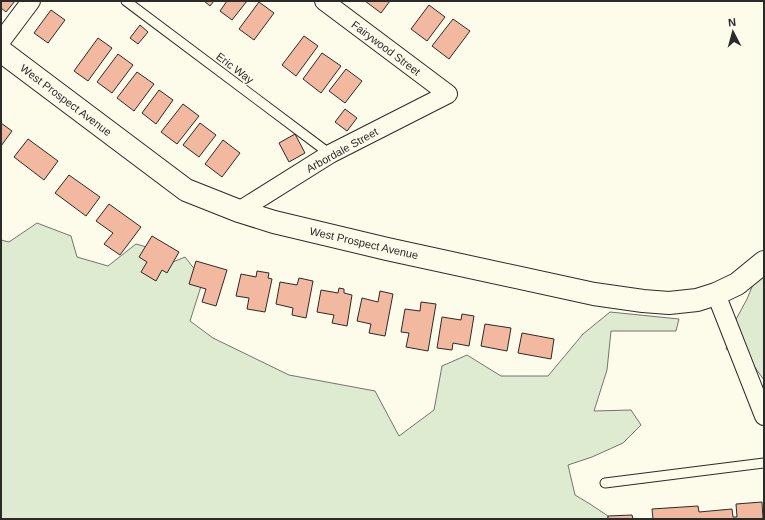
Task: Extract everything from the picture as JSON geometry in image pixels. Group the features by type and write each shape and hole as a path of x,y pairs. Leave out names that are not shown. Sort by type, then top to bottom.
{"street":[{"path":"1,41 31,1"},
{"name":"Fairywood Street","path":"324,1 448,94"},
{"name":"West Prospect Avenue","path":"1,51 186,190 239,211 274,222 387,249 594,294 642,301 669,302 697,300 716,294 737,284 764,262"},
{"name":"Arbordale Street","path":"239,211 330,154 448,94"},
{"path":"716,294 764,416"}],"lane":[{"name":"Eric Way","path":"126,1 330,154"},
{"path":"605,482 764,463"}],"green space":[{"path":"37,223 71,236 77,257 108,266 136,244 150,248 156,269 185,257 203,280 190,321 213,338 289,375 375,391 399,436 434,410 442,366 467,355 501,376 548,376 583,334 610,312 679,319 676,331 611,331 607,370 594,411 631,410 641,425 623,443 592,457 568,465 575,495 608,516 608,519 1,519 1,240 9,242"},
{"path":"764,265 764,380 749,359 726,349 733,325 747,299 760,268"}],"building":[{"path":"1,1 15,1 6,12 1,8"},
{"path":"204,1 214,1 210,6"},
{"path":"227,1 247,1 232,20 220,11"},
{"path":"365,1 390,1 381,13"},
{"path":"259,2 274,13 254,40 239,29"},
{"path":"429,5 445,17 427,41 411,29"},
{"path":"51,10 65,20 48,43 34,33"},
{"path":"453,19 470,31 449,59 432,46"},
{"path":"140,25 148,32 138,44 130,38"},
{"path":"304,36 318,46 296,76 282,65"},
{"path":"98,38 112,48 88,81 74,71"},
{"path":"322,53 341,66 321,93 303,79"},
{"path":"118,54 133,65 112,93 97,82"},
{"path":"346,69 362,81 345,103 329,91"},
{"path":"137,72 154,84 134,111 117,98"},
{"path":"159,90 173,100 156,124 142,113"},
{"path":"183,104 199,116 177,144 161,132"},
{"path":"345,109 357,118 347,131 335,122"},
{"path":"1,123 12,131 1,146"},
{"path":"200,123 216,135 199,157 183,145"},
{"path":"295,134 305,153 289,162 279,143"},
{"path":"28,139 58,161 44,180 14,157"},
{"path":"223,140 240,153 222,177 205,164"},
{"path":"69,175 100,197 86,216 55,193"},
{"path":"109,204 141,227 120,255 104,244 113,233 96,221"},
{"path":"152,236 179,252 167,273 162,270 156,281 141,272 147,262 139,257"},
{"path":"196,261 227,270 216,306 202,302 206,289 189,284"},
{"path":"257,271 269,273 268,278 272,279 265,312 247,309 249,298 236,296 241,274 256,277"},
{"path":"299,278 313,281 306,318 292,315 293,308 276,304 280,282 297,285"},
{"path":"339,288 344,289 344,293 352,295 347,326 332,323 334,315 317,312 321,290 338,293"},
{"path":"380,291 393,294 385,336 369,333 371,324 357,321 362,298 378,302"},
{"path":"421,302 436,304 428,351 406,347 409,333 401,332 405,309 420,311"},
{"path":"462,314 474,316 469,346 453,343 452,350 437,348 442,317 461,320"},
{"path":"485,324 511,328 507,351 481,346"},
{"path":"522,333 554,339 551,359 518,353"},
{"path":"762,502 763,519 653,519 652,509 698,506 699,512 732,509 733,517 737,517 736,504"},
{"path":"632,515 633,519 608,519 608,516"}]}
